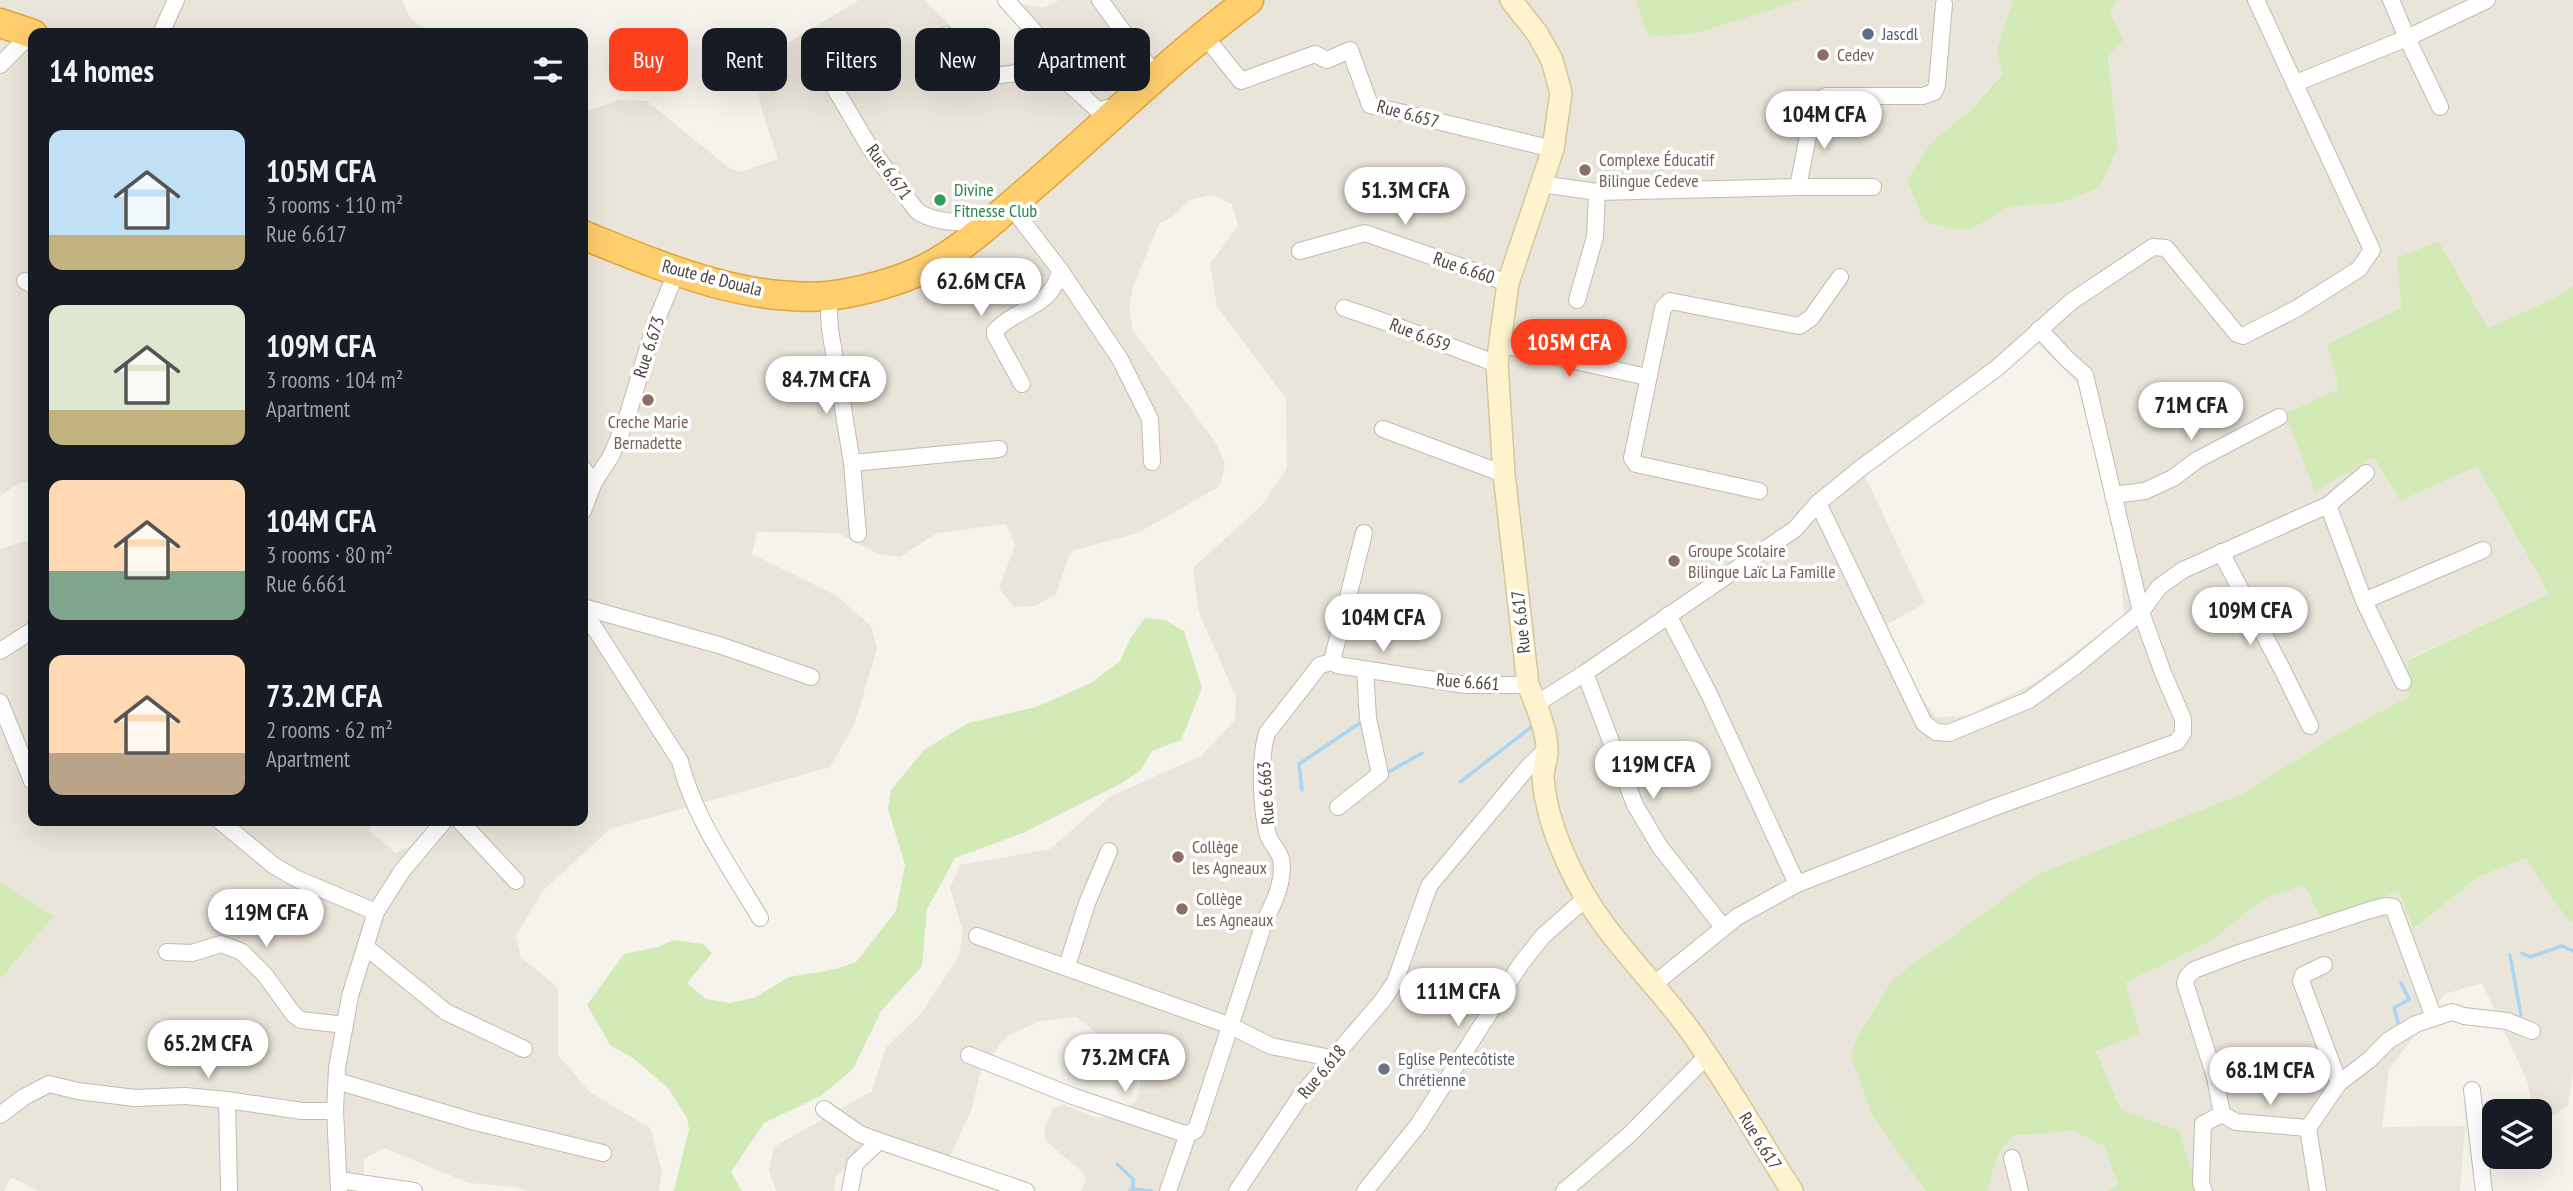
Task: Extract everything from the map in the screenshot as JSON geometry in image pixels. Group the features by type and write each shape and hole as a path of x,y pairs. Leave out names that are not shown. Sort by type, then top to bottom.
{"highway":[{"name":"Route de Douala","path":"588,240 676,273 760,292 828,296 891,282 925,269 956,250 1087,140 1203,34 1249,0"},
{"path":"0,23 28,32"}],"street":[{"path":"163,28 176,0"},
{"path":"1006,0 1057,57 1080,93"},
{"path":"1100,0 1157,78"},
{"name":"Rue 6.617","path":"1511,0 1537,33 1552,60 1561,93 1553,149 1508,283 1498,354 1504,474 1532,694 1547,749 1543,775 1557,838 1570,869 1606,929 1688,1027 1792,1191"},
{"path":"1532,694 1585,673 1795,529 1818,503 1997,368 2072,301 2153,247 2166,248 2237,334 2243,336 2296,309 2359,269 2372,250 2256,0"},
{"path":"2390,0 2440,107"},
{"path":"2296,83 2487,0"},
{"path":"1798,187 1817,101 1826,96 1923,96 1934,92 1937,85 1944,4"},
{"name":"Rue 6.657","path":"1203,34 1241,81 1315,54 1327,60 1350,50 1370,106 1553,149"},
{"path":"0,65 28,39"},
{"path":"1000,75 1009,75 1032,67 1051,71 1098,110 1126,103"},
{"name":"Rue 6.671","path":"836,91 870,148 917,211 925,217 935,219 988,224"},
{"path":"1541,184 1597,192 1873,187"},
{"path":"1577,300 1595,237 1597,192"},
{"path":"1010,205 1060,270 1120,359 1150,419 1152,461"},
{"name":"Rue 6.660","path":"1300,251 1365,233 1508,283"},
{"path":"1022,384 995,331 1040,302 1053,290 1060,270"},
{"name":"Rue 6.673","path":"588,476 611,456 626,421 655,324 676,273"},
{"path":"1759,491 1634,462 1632,458 1647,377 1663,308 1670,301 1799,326 1811,318 1840,277"},
{"path":"828,296 830,329 852,463 858,534"},
{"name":"Rue 6.659","path":"1344,308 1498,354 1647,377"},
{"path":"1653,985 1723,927 1797,884 1995,807 2178,742 2183,733 2183,719 2141,612 2085,375 2039,329"},
{"path":"2113,495 2145,491 2279,417"},
{"path":"1383,429 1504,474"},
{"path":"852,463 999,449"},
{"path":"1818,503 1924,723 1936,732 1949,733 2029,700 2141,612 2159,587 2183,570 2328,505 2366,473"},
{"path":"2328,505 2364,601 2403,682"},
{"path":"1333,662 1364,533"},
{"path":"2364,601 2483,550"},
{"path":"2221,552 2310,726"},
{"path":"588,609 722,646 811,677"},
{"path":"1668,615 1709,694 1797,884"},
{"path":"588,616 680,761 686,786 697,812 760,918"},
{"path":"0,652 28,633"},
{"name":"Rue 6.661","path":"1333,662 1365,670 1532,694"},
{"name":"Rue 6.663","path":"1168,1191 1188,1134 1196,1130 1265,920 1278,895 1281,858 1269,839 1265,819 1263,746 1267,733 1320,665 1333,662"},
{"path":"1338,807 1380,774 1368,718 1365,670"},
{"path":"1585,673 1635,805 1660,847 1723,927"},
{"path":"0,702 28,771"},
{"name":"Rue 6.618","path":"1237,1191 1269,1141 1331,1058 1382,1001 1395,982 1430,886 1528,767 1547,749"},
{"path":"226,826 273,865 295,878 376,912"},
{"path":"414,1191 339,1186 335,1111 337,1081 350,996 376,912 402,871 440,826"},
{"path":"465,826 516,881"},
{"path":"1067,966 1087,903 1110,851"},
{"path":"1365,1191 1418,1125 1520,965 1543,936 1586,898"},
{"path":"2308,1128 2236,1122 2222,1114 2215,1077 2185,983 2194,970 2370,910 2393,907 2434,1018"},
{"path":"977,936 1231,1026 1271,1046 1331,1058"},
{"path":"167,952 192,953 220,944 242,952 265,975 294,1015 301,1020 345,1025"},
{"path":"367,948 446,1012 524,1049"},
{"path":"2324,965 2303,975 2301,981 2339,1083"},
{"path":"2318,1191 2308,1128 2339,1083 2370,1060 2389,1040 2416,1024 2452,1012 2507,1021 2532,1031"},
{"path":"969,1055 1063,1092 1188,1134"},
{"path":"1564,1191 1629,1135 1707,1056"},
{"path":"337,1081 475,1122 603,1153"},
{"path":"0,1115 24,1097 49,1084 78,1091 135,1098 185,1096 302,1111 335,1111"},
{"path":"2472,1090 2484,1191"},
{"path":"228,1100 229,1191"},
{"path":"824,1109 860,1134 1026,1191"},
{"path":"2204,1191 2201,1183 2203,1124 2222,1114"},
{"path":"850,1191 855,1164 879,1141"},
{"path":"2012,1158 2020,1191"}],"shaded area":[{"path":"0,0 402,0 410,18 424,28 28,28 28,481 17,484 0,496"},
{"path":"859,0 924,0 953,28 915,28 915,91 1000,91 1000,64 1014,63 1014,91 1150,91 1150,28 1024,28 1001,0 1044,8 1059,0 1635,0 1649,37 1694,34 1801,0 2013,0 1997,50 2002,73 1970,111 1933,140 1949,229 1972,229 2011,206 2056,204 2118,147 2108,56 2110,13 2117,0 2573,0 2573,285 2550,300 2488,328 2439,241 2397,259 2401,308 2327,344 2374,457 2400,501 2477,466 2549,594 2408,659 2409,696 2331,738 2242,794 2040,873 1921,1187 1925,1191 1081,1191 1086,1181 1081,1171 1046,1141 1044,1130 1053,1109 1063,1104 1096,1118 1120,1115 1136,1101 1142,1079 1134,1056 1124,1048 1112,1045 1076,1017 1040,1021 1009,1035 1000,1044 980,1073 972,1108 947,1163 889,1150 853,1161 836,1177 834,1191 776,1191 769,1170 774,1147 872,1091 886,1047 920,1015 959,956 963,932 950,888 960,865 1050,849 1111,796 1201,756 1235,720 1236,697 1199,613 1193,568 1262,505 1287,468 1286,398 1217,307 1210,264 1238,226 1232,204 1212,195 1189,200 1173,216 1159,224 1133,287 1129,309 1133,331 1216,443 1225,464 1220,486 1138,533 1071,551 1056,594 1035,606 1014,607 999,588 1015,545 1006,524 937,533 900,557 878,554 838,533 757,532 752,554 837,596 871,626 877,649 854,725 830,767 610,829 543,891 516,935 521,958 558,987 558,1055 590,1092 650,1128 662,1171 659,1191 529,1191 516,1187 469,1183 384,1148 364,1159 363,1191 38,1191 11,1177 4,1191 0,1191 0,979 54,916 0,881 0,549 28,542 28,826 370,826 369,831 396,853 436,833 441,826 588,826 588,111 618,100 647,101 729,168 740,172 778,159 758,91 787,91 787,43 801,35 801,91 901,91 901,28 813,28","holes":["2038,343 2080,386 2118,538 2124,616 2036,682 1967,716 1936,717 1922,699 1886,625 1925,603 1865,476"]},
{"path":"2526,858 2570,922 2573,922 2573,1073 2568,1106 2552,1116 2552,1099 2531,1099 2527,1081 2482,983 2445,994 2389,1070 2382,1127 2465,1126 2460,1191 2198,1191 2179,1130 2121,1110 2096,1051 2140,1034 2124,983 2209,942 2265,898 2304,885 2320,917 2399,892 2415,929 2477,878"},
{"path":"2073,1131 2104,1146 2118,1186 2105,1191 1987,1191 1998,1155 2013,1136"}],"green space":[{"path":"1635,0 1801,0 1694,34 1649,37"},
{"path":"2013,0 2117,0 2110,13 2123,40 2108,57 2118,147 2099,188 2056,204 2011,206 1972,229 1949,229 1924,221 1907,180 1933,140 1970,111 2002,74 1997,50"},
{"path":"2439,241 2488,328 2550,300 2573,285 2573,922 2570,923 2526,858 2477,878 2414,929 2399,892 2320,917 2304,885 2265,898 2209,942 2125,983 2140,1034 2096,1051 2121,1110 2179,1130 2198,1191 2105,1191 2118,1185 2104,1146 2073,1131 2013,1136 1998,1155 1987,1191 1925,1191 1871,1112 1851,1056 1859,1034 1894,978 2040,873 2242,794 2331,738 2409,696 2408,660 2549,594 2477,466 2400,501 2374,457 2315,491 2285,414 2339,389 2327,344 2401,308 2397,258"},
{"path":"1145,618 1165,620 1184,631 1202,688 1181,740 1152,751 1140,771 1120,784 1023,833 955,858 927,909 922,966 881,1011 853,1069 821,1096 764,1123 731,1172 742,1191 674,1191 689,1129 687,1118 668,1088 633,1058 610,1045 587,1005 624,954 658,947 673,940 703,944 712,953 687,983 706,999 730,1003 756,997 789,977 836,969 856,962 896,911 905,865 888,809 891,790 924,750 968,723 1036,707 1091,683 1120,661 1130,639"},
{"path":"0,881 54,916 0,979"}],"waterway":[{"path":"1302,790 1299,764 1363,721"},
{"path":"1460,782 1534,725"},
{"path":"1385,774 1422,753"},
{"path":"2522,953 2530,957 2562,946 2573,951"},
{"path":"2510,955 2521,1015"},
{"path":"2400,1029 2394,1008 2409,999 2401,983"},
{"path":"1117,1164 1133,1179 1133,1189"},
{"path":"1130,1191 1152,1191"}],"place":[{"name":"Jascdl","path":"1868,34"},
{"name":"Cedev","path":"1823,55"},
{"name":"Complexe Éducatif Bilingue Cedeve","path":"1585,170"},
{"name":"Divine Fitnesse Club","path":"940,200"},
{"name":"Creche Marie Bernadette","path":"648,400"},
{"name":"Groupe Scolaire Bilingue Laïc La Famille","path":"1674,561"},
{"name":"Collège les Agneaux","path":"1178,857"},
{"name":"Collège Les Agneaux","path":"1182,909"},
{"name":"Eglise Pentecôtiste Chrétienne","path":"1384,1069"}]}
